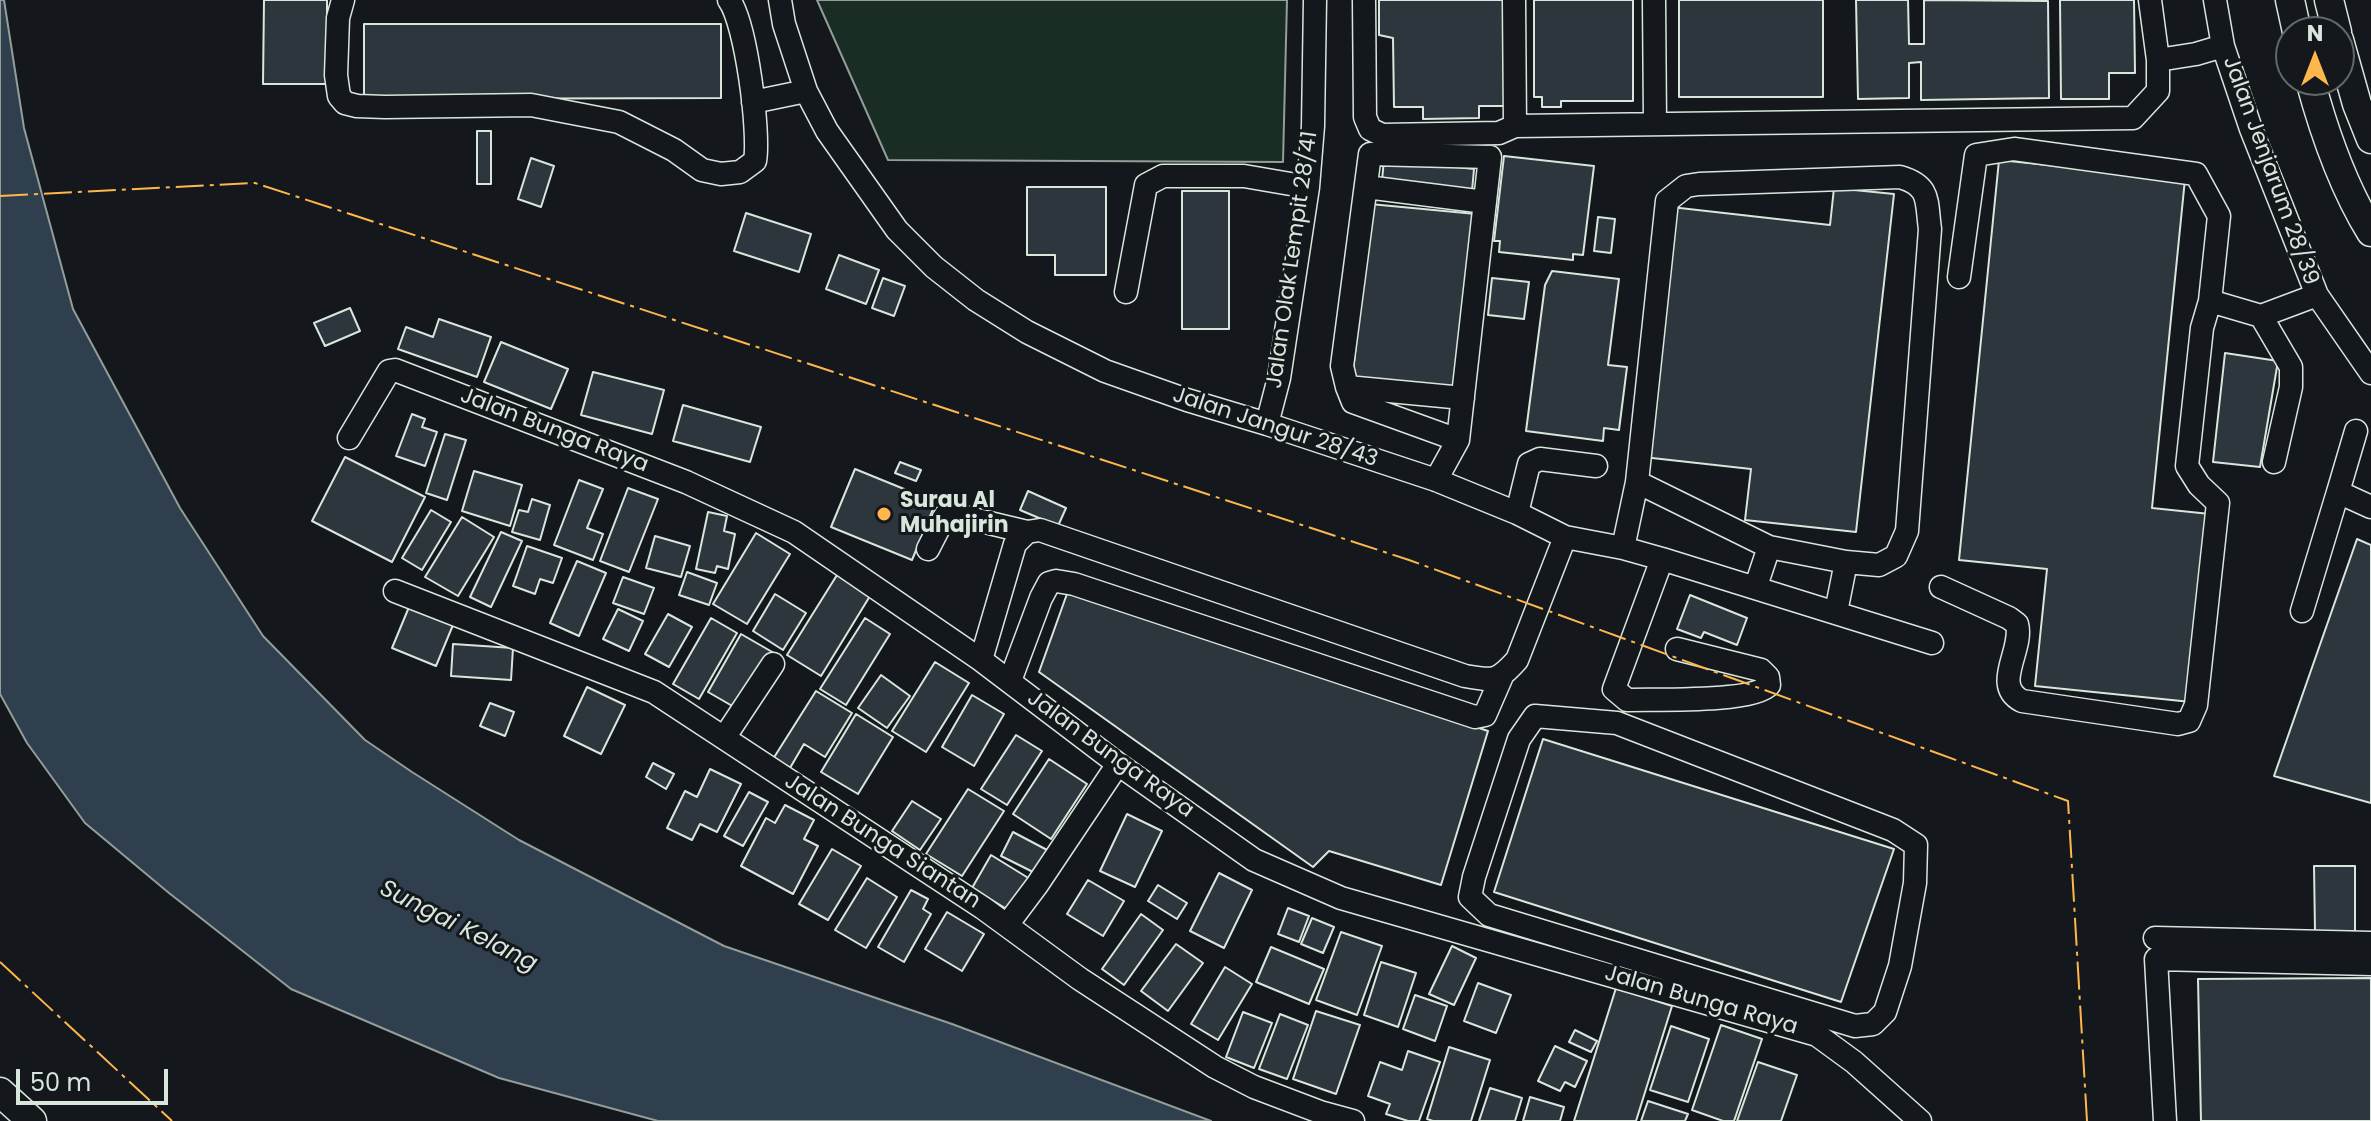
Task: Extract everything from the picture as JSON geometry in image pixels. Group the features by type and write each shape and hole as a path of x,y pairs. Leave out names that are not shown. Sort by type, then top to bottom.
{"main road":[{"path":"2314,96 2353,203 2371,232"},
{"path":"2355,96 2371,139"},
{"path":"0,1092 32,1121"}],"street":[{"path":"343,0 338,18 336,75 339,96 345,103 385,107 531,105 619,122 674,150 702,170 721,174 740,172 755,161 758,145 740,27 735,8 729,0"},
{"name":"Jalan Jangur 28/43","path":"780,0 784,24 806,91 827,131 897,230 934,267 976,300 1027,332 1105,371 1436,480 1517,513 1565,537 1623,548 1756,586 1932,643"},
{"name":"Jalan Olak Lempit 28/41","path":"1267,424 1279,378 1308,187 1313,126 1315,0"},
{"path":"1364,0 1365,117 1370,129 1382,135 1499,133 1515,126 2133,118 2158,91 2158,60 2150,0"},
{"path":"1514,0 1515,126"},
{"path":"1654,0 1655,123"},
{"name":"Jalan Jenjarum 28/39","path":"2215,0 2223,46 2251,129 2317,295 2371,373"},
{"path":"2158,60 2223,46"},
{"path":"753,102 806,91"},
{"path":"1941,587 2017,624 2019,634 2008,678 2013,697 2022,701 2147,720 2178,724 2189,721 2196,705 2218,503 2199,485 2187,466 2202,328 2210,301 2219,216 2196,174 2014,149 1976,155 1959,277"},
{"path":"1436,480 1458,440 1490,157 1370,154 1342,366 1347,387 1353,402 1458,440"},
{"path":"1126,292 1146,185 1163,176 1244,176 1308,187"},
{"path":"1623,548 1637,482 1667,201 1686,186 1699,184 1900,177 1917,182 1923,189 1930,229 1907,531 1896,556 1879,565 1769,547 1637,482"},
{"path":"1366,187 1485,202"},
{"path":"2210,301 2261,316 2317,295"},
{"path":"2261,316 2291,367 2291,387 2274,462"},
{"name":"Jalan Bunga Raya","path":"349,438 389,371 395,370 686,482 794,532 981,660 1118,764 1254,860 1341,898 1817,1035 1854,1062 1920,1121"},
{"path":"1347,387 1463,398"},
{"path":"2302,611 2356,431"},
{"path":"1517,513 1529,464 1540,459 1596,466"},
{"path":"2338,492 2371,507"},
{"path":"928,549 945,516 956,515 1027,532 1040,530 1465,676 1487,680 1502,676"},
{"path":"981,660 1015,544 1027,532"},
{"path":"1010,681 1041,598 1049,583 1056,581 1089,589 1475,717 1485,715 1502,676 1517,660 1565,537"},
{"path":"1756,586 1769,547"},
{"path":"1662,559 1614,689 1627,700 1743,696 1763,692 1769,685 1768,677 1761,670 1677,649"},
{"path":"1836,612 1846,562"},
{"name":"Jalan Bunga Siantan","path":"395,591 654,692 1007,925 1080,979 1215,1067 1254,1087 1353,1121"},
{"path":"724,738 773,664"},
{"path":"1617,723 1627,700"},
{"path":"1535,716 1617,723 1893,830 1916,845 1915,883 1900,966 1885,1012 1873,1024 1855,1026 1489,915 1470,897 1519,739 1535,716"},
{"path":"1007,925 1118,764"},
{"path":"2155,938 2295,952 2371,964"},
{"path":"2165,1121 2156,959 2295,952 2371,943"}],"green space":[{"path":"817,0 1287,0 1283,162 888,160"}],"water":[{"name":"Sungai Kelang","path":"0,0 4,0 24,128 73,309 180,508 263,636 365,740 519,840 724,946 952,1024 1211,1121 658,1121 499,1078 291,989 85,823 27,743 0,694"}],"building":[{"path":"264,0 327,0 327,84 263,84"},
{"path":"1379,0 1504,0 1504,106 1479,106 1479,118 1423,119 1423,107 1394,107 1393,38 1379,35"},
{"path":"1534,0 1633,0 1633,101 1561,101 1561,107 1542,107 1542,97 1534,97"},
{"path":"1679,0 1823,0 1823,97 1679,97"},
{"path":"1856,0 1908,0 1909,44 1924,44 1924,0 2048,1 2049,98 1921,100 1921,62 1909,63 1909,98 1858,99"},
{"path":"2060,0 2134,0 2135,73 2109,73 2109,99 2061,99"},
{"path":"364,24 721,24 721,98 364,99"},
{"path":"477,131 491,131 491,184 477,184"},
{"path":"1504,156 1594,166 1583,255 1573,254 1573,260 1499,252 1500,241 1494,241"},
{"path":"531,158 554,166 541,207 518,199"},
{"path":"1384,159 1474,169 1472,191 1382,181"},
{"path":"1999,160 2185,179 2152,508 2210,514 2191,702 2035,686 2047,569 1959,560"},
{"path":"1027,187 1106,187 1106,275 1055,275 1055,255 1027,255"},
{"path":"1834,188 1894,194 1856,532 1745,520 1751,469 1643,457 1671,207 1830,225"},
{"path":"1182,191 1229,191 1229,329 1182,329"},
{"path":"1370,204 1476,214 1458,393 1352,383"},
{"path":"746,213 811,234 799,272 734,251"},
{"path":"1598,217 1615,219 1611,253 1594,251"},
{"path":"839,255 879,270 866,304 826,289"},
{"path":"1552,271 1619,279 1608,365 1627,367 1619,430 1604,428 1603,441 1526,431 1545,285"},
{"path":"883,278 905,286 894,316 872,308"},
{"path":"1492,278 1529,282 1524,319 1488,315"},
{"path":"350,308 360,331 325,346 314,323"},
{"path":"439,319 491,337 477,377 398,349 406,327 433,337"},
{"path":"501,342 568,369 551,409 484,382"},
{"path":"2225,353 2278,361 2260,467 2213,462"},
{"path":"593,372 664,390 652,434 581,415"},
{"path":"683,405 761,427 750,462 673,441"},
{"path":"412,414 425,419 422,427 437,432 425,466 396,456"},
{"path":"445,434 466,440 447,500 426,493"},
{"path":"345,457 425,497 392,562 312,521"},
{"path":"900,462 921,470 916,481 895,473"},
{"name":"Surau Al Muhajirin","path":"855,469 936,502 912,560 831,527"},
{"path":"474,471 522,485 510,526 462,511"},
{"path":"579,480 603,489 587,528 603,534 593,560 554,545"},
{"path":"628,488 658,499 629,572 600,561"},
{"path":"1028,491 1066,508 1058,526 1020,510"},
{"path":"532,499 550,505 540,540 512,532 519,510 528,512"},
{"path":"431,510 451,522 422,570 402,558"},
{"path":"708,512 727,516 724,531 735,534 728,569 717,566 715,573 696,569"},
{"path":"462,517 494,537 458,596 425,577"},
{"path":"501,532 522,541 491,607 470,597"},
{"path":"756,533 790,554 747,624 713,604"},
{"path":"655,536 690,546 681,577 646,568"},
{"path":"2357,539 2371,545 2371,803 2274,776"},
{"path":"527,546 562,558 553,583 540,579 535,594 513,586"},
{"path":"577,561 606,573 579,636 550,623"},
{"path":"687,572 717,583 709,605 679,595"},
{"path":"837,575 870,596 821,676 787,655"},
{"path":"623,577 654,588 644,614 613,603"},
{"path":"1068,591 1488,731 1441,885 1329,851 1313,867 1039,672"},
{"path":"775,594 806,613 783,650 753,631"},
{"path":"1690,595 1747,618 1737,645 1704,632 1701,638 1677,629"},
{"path":"409,607 453,625 436,666 392,648"},
{"path":"618,609 643,621 629,651 603,639"},
{"path":"668,614 692,627 669,667 645,654"},
{"path":"711,618 737,633 699,699 673,684"},
{"path":"865,618 890,634 846,705 820,689"},
{"path":"741,634 774,653 741,711 708,692"},
{"path":"453,644 513,648 511,680 451,676"},
{"path":"935,662 969,683 926,752 892,731"},
{"path":"881,675 910,696 887,728 858,708"},
{"path":"587,687 625,705 601,754 564,736"},
{"path":"816,691 852,713 825,757 804,744 790,768 773,759"},
{"path":"972,695 1004,714 974,766 942,747"},
{"path":"490,703 514,712 505,736 480,726"},
{"path":"856,714 893,737 858,794 821,772"},
{"path":"1016,735 1042,751 1007,805 981,789"},
{"path":"1543,739 1894,849 1841,1002 1494,892"},
{"path":"1049,759 1087,784 1051,839 1013,814"},
{"path":"653,763 674,774 666,789 646,777"},
{"path":"710,769 741,784 717,832 700,824 692,840 667,828 685,791 697,797"},
{"path":"968,789 1004,811 962,876 926,854"},
{"path":"749,792 768,802 743,846 724,836"},
{"path":"912,801 941,819 920,850 892,831"},
{"path":"785,805 814,820 804,839 818,846 793,894 741,866 766,818 775,823"},
{"path":"1127,814 1162,831 1135,887 1100,871"},
{"path":"1013,832 1049,851 1037,874 1001,856"},
{"path":"832,849 861,866 828,920 799,904"},
{"path":"991,855 1030,879 1010,911 972,888"},
{"path":"2314,866 2355,866 2355,931 2315,931"},
{"path":"1219,873 1252,890 1224,948 1190,931"},
{"path":"867,878 897,897 866,948 835,930"},
{"path":"1088,880 1124,901 1103,936 1067,914"},
{"path":"1158,885 1187,903 1177,919 1148,901"},
{"path":"911,890 928,899 923,909 931,914 904,962 878,947"},
{"path":"1288,908 1309,916 1299,942 1278,934"},
{"path":"947,912 984,934 962,971 925,949"},
{"path":"1141,914 1163,930 1124,985 1102,969"},
{"path":"1312,918 1334,927 1323,953 1301,944"},
{"path":"1341,932 1382,946 1357,1015 1316,1000"},
{"path":"1176,944 1203,963 1168,1011 1141,991"},
{"path":"1452,946 1476,958 1454,1005 1429,994"},
{"path":"1271,947 1324,969 1309,1004 1256,982"},
{"path":"1381,962 1416,973 1398,1027 1364,1015"},
{"path":"1225,967 1252,984 1218,1040 1191,1024"},
{"path":"2371,978 2371,1121 2201,1121 2198,979"},
{"path":"1478,983 1511,995 1496,1033 1464,1021"},
{"path":"1616,988 1672,1006 1636,1121 1574,1121"},
{"path":"1415,995 1447,1006 1435,1041 1403,1029"},
{"path":"1316,1011 1360,1025 1336,1094 1293,1079"},
{"path":"1243,1012 1272,1023 1254,1068 1226,1057"},
{"path":"1280,1014 1308,1025 1287,1079 1259,1069"},
{"path":"1721,1025 1762,1039 1734,1121 1723,1121 1692,1110"},
{"path":"1671,1026 1709,1039 1688,1102 1650,1090"},
{"path":"1575,1030 1597,1041 1591,1052 1569,1042"},
{"path":"1555,1046 1587,1061 1575,1087 1565,1082 1560,1091 1538,1081"},
{"path":"1449,1047 1490,1060 1471,1121 1427,1119"},
{"path":"1408,1051 1440,1062 1419,1121 1386,1114 1390,1104 1368,1096 1380,1062 1402,1070"},
{"path":"1758,1062 1797,1075 1781,1121 1737,1121"},
{"path":"1490,1088 1522,1098 1515,1121 1479,1121"},
{"path":"1530,1097 1564,1107 1560,1121 1523,1121"},
{"path":"1648,1101 1688,1114 1685,1121 1641,1121"}],"power":[{"path":"0,196 255,183 1409,560 2068,801 2087,1121"},
{"path":"0,962 172,1121"}],"place":[{"name":"Surau Al Muhajirin","path":"884,514"}]}
